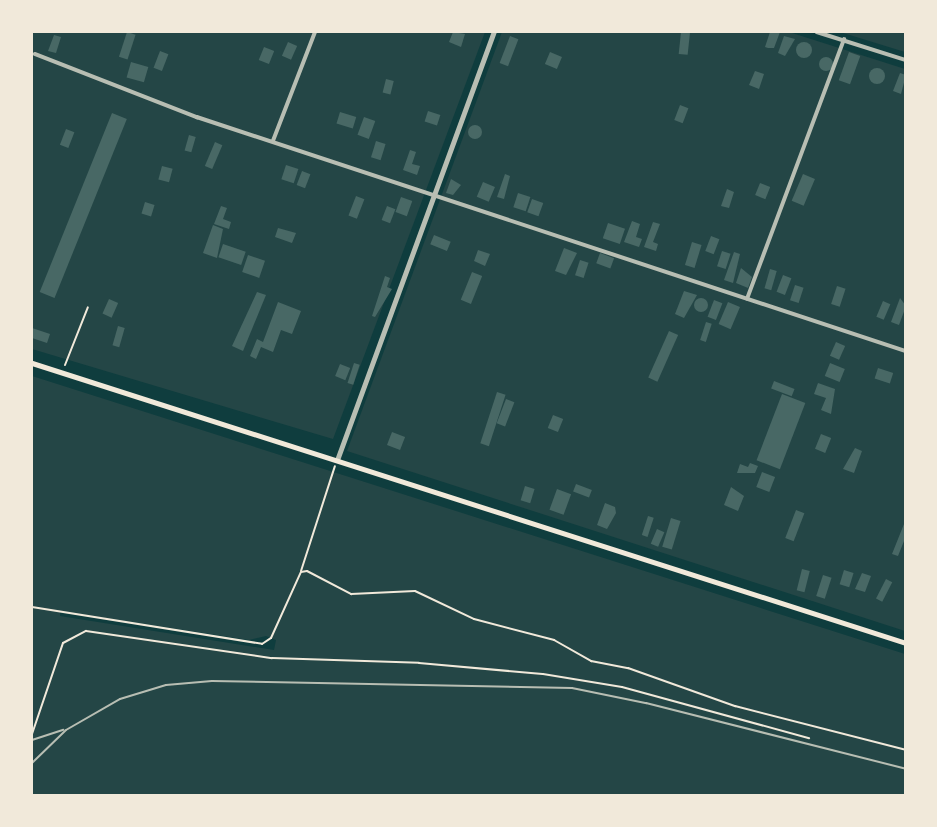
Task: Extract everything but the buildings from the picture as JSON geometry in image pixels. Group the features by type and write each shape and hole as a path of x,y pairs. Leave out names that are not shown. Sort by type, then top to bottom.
{"main road":[{"path":"32,363 905,643"}],"street":[{"path":"273,141 315,32"},
{"path":"337,460 494,32"},
{"path":"817,32 905,60"},
{"path":"747,299 844,40"},
{"path":"35,54 273,141 434,196 905,351"}],"lane":[{"path":"32,740 66,730 142,691 226,681 572,688 814,744 905,769"},
{"path":"32,763 66,730"}],"path":[{"path":"62,373 88,307"},
{"path":"32,607 262,644 271,638 301,572 337,460"},
{"path":"301,572 315,572 351,594 415,591 474,619 554,640 591,661 628,668 735,706 905,750"},
{"path":"32,734 63,643 86,631 272,657 419,663 543,674 695,706 808,736 814,744"}],"shaded area":[{"path":"32,32 485,32 333,439 32,349"},
{"path":"502,32 789,32 905,69 905,631 347,451"},
{"path":"840,32 905,32 905,52"},
{"path":"32,376 905,654 905,795 32,795","holes":["60,611 249,640 266,636 276,640 274,650 60,616"]}]}
